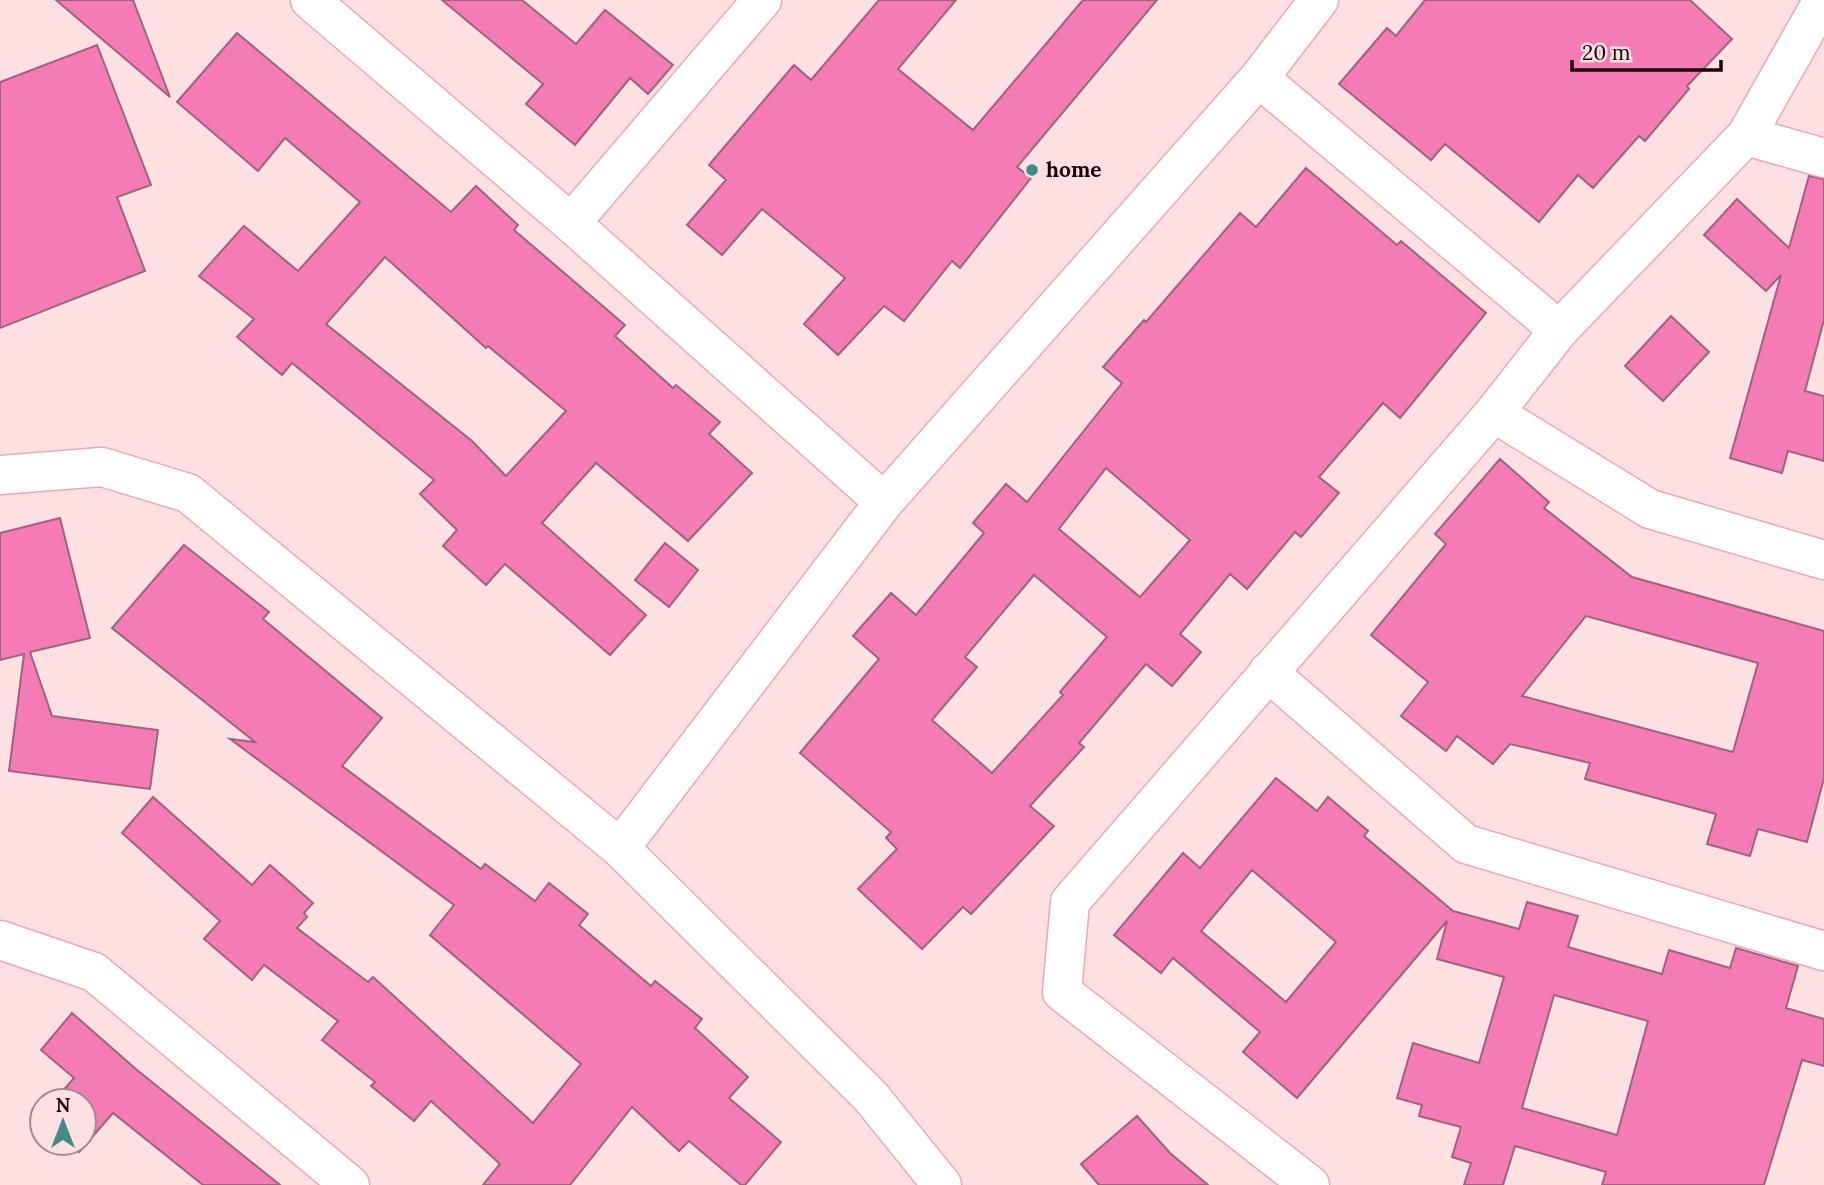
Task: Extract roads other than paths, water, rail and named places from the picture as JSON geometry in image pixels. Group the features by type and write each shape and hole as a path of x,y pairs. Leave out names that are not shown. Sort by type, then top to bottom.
{"street":[{"path":"310,0 571,223 884,502"},
{"path":"571,223 762,0"},
{"path":"620,848 884,502 1259,78 1319,0"},
{"path":"1310,1185 1062,992 1070,902 1494,413 1559,330 1746,135 1823,0"},
{"path":"1259,78 1559,330"},
{"path":"1746,135 1824,158"},
{"path":"1494,413 1650,509 1824,561"},
{"path":"0,475 102,467 188,493 620,848 871,1097 942,1185"},
{"path":"1268,672 1466,844 1824,951"},
{"path":"0,940 94,972 350,1185"}],"place":[{"name":"home","path":"1032,170"}]}
